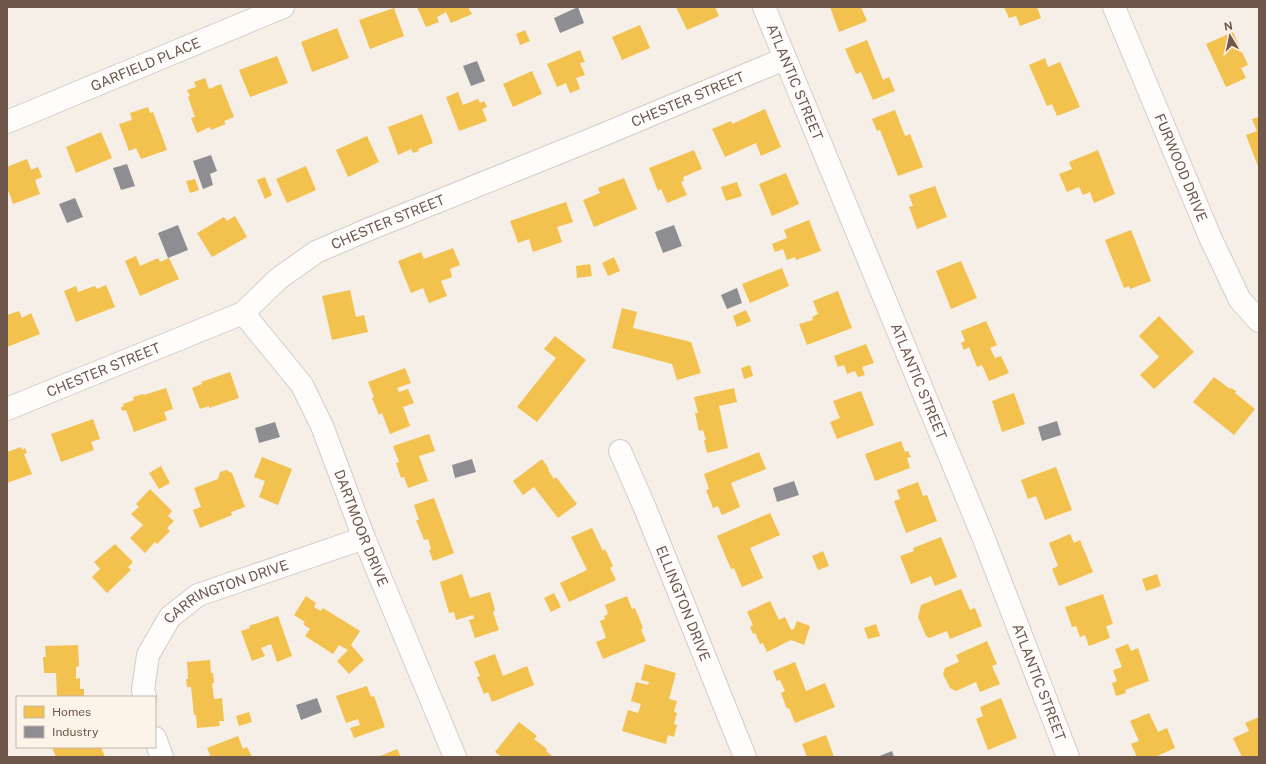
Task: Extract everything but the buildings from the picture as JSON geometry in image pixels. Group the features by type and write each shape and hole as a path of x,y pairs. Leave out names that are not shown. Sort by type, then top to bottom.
{"street":[{"name":"GARFIELD PLACE","path":"7,122 283,7"},
{"name":"ATLANTIC STREET","path":"764,7 784,59 984,539 1068,757"},
{"name":"FURWOOD DRIVE","path":"1114,7 1210,237 1240,300 1259,321"},
{"name":"CHESTER STREET","path":"7,409 243,313 278,279 316,252 784,59"},
{"name":"DARTMOOR DRIVE","path":"243,313 302,385 322,426 364,538 455,757"},
{"name":"ELLINGTON DRIVE","path":"620,451 645,508 745,757"},
{"name":"CARRINGTON DRIVE","path":"145,696 143,690 148,655 170,617 198,595 364,538"},
{"path":"156,741 162,757"}]}
